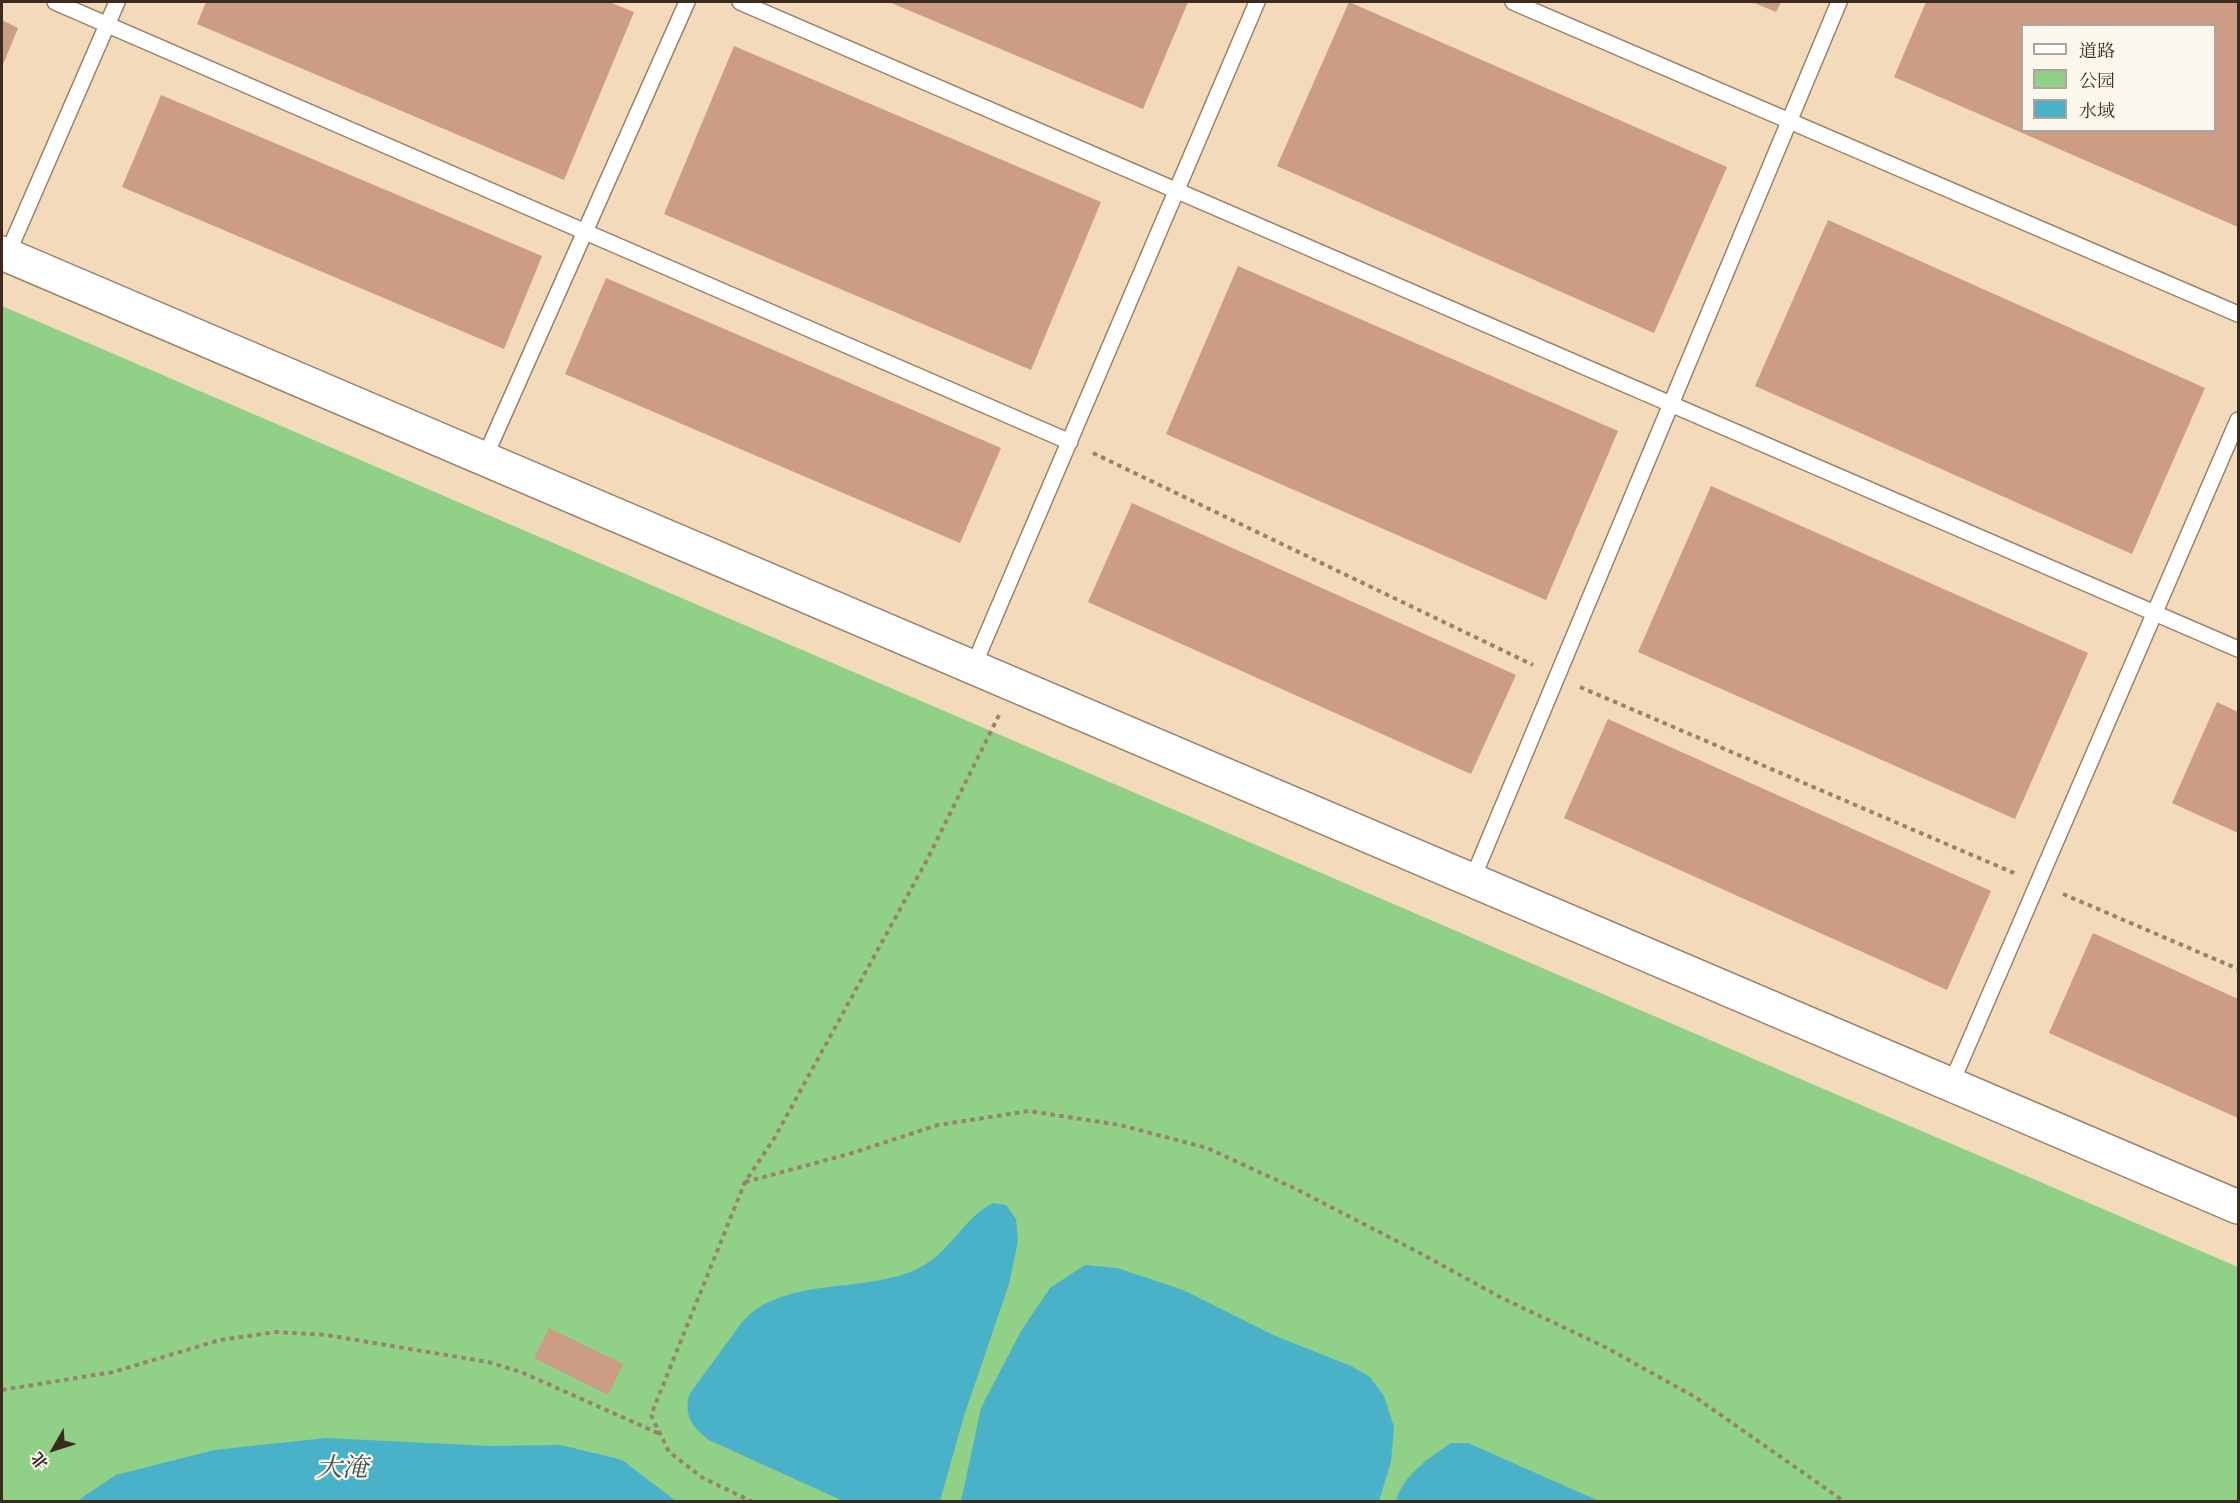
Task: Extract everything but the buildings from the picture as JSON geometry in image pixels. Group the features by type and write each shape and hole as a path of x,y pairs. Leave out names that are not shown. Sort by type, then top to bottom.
{"street":[{"path":"4,254 2238,1207"}],"lane":[{"path":"55,2 1070,442"},
{"path":"4,254 117,2"},
{"path":"484,459 687,2"},
{"path":"740,2 2238,649"},
{"path":"973,667 1257,2"},
{"path":"1513,2 2238,314"},
{"path":"1472,880 1839,2"},
{"path":"1951,1084 2238,420"}],"path":[{"path":"1070,442 1557,677 2238,969"},
{"path":"753,1502 703,1478 669,1452 651,1415 745,1182 775,1137 927,860 1014,685"},
{"path":"745,1182 849,1154 938,1125 1029,1111 1120,1125 1206,1148 1294,1188 1500,1297 1607,1348 1695,1397 1845,1502"},
{"path":"2,1390 113,1372 220,1341 276,1332 326,1335 488,1362 521,1372 660,1434"}],"green space":[{"path":"2,306 2238,1267 2238,1501 2,1501"}],"water":[{"path":"993,1203 1006,1205 1016,1219 1018,1241 1009,1284 964,1416 940,1501 843,1501 709,1440 694,1426 688,1409 689,1395 746,1318 764,1305 784,1296 876,1281 919,1268 940,1253 973,1217"},
{"path":"1085,1265 1117,1268 1183,1290 1273,1335 1351,1366 1370,1377 1384,1396 1394,1427 1391,1462 1379,1501 961,1501 981,1408 1021,1331 1050,1288"},
{"name":"大淹","path":"326,1438 490,1446 561,1445 622,1460 676,1501 77,1501 116,1475 214,1450"},
{"path":"1451,1443 1468,1443 1599,1501 1396,1501 1404,1483 1411,1475"}]}
